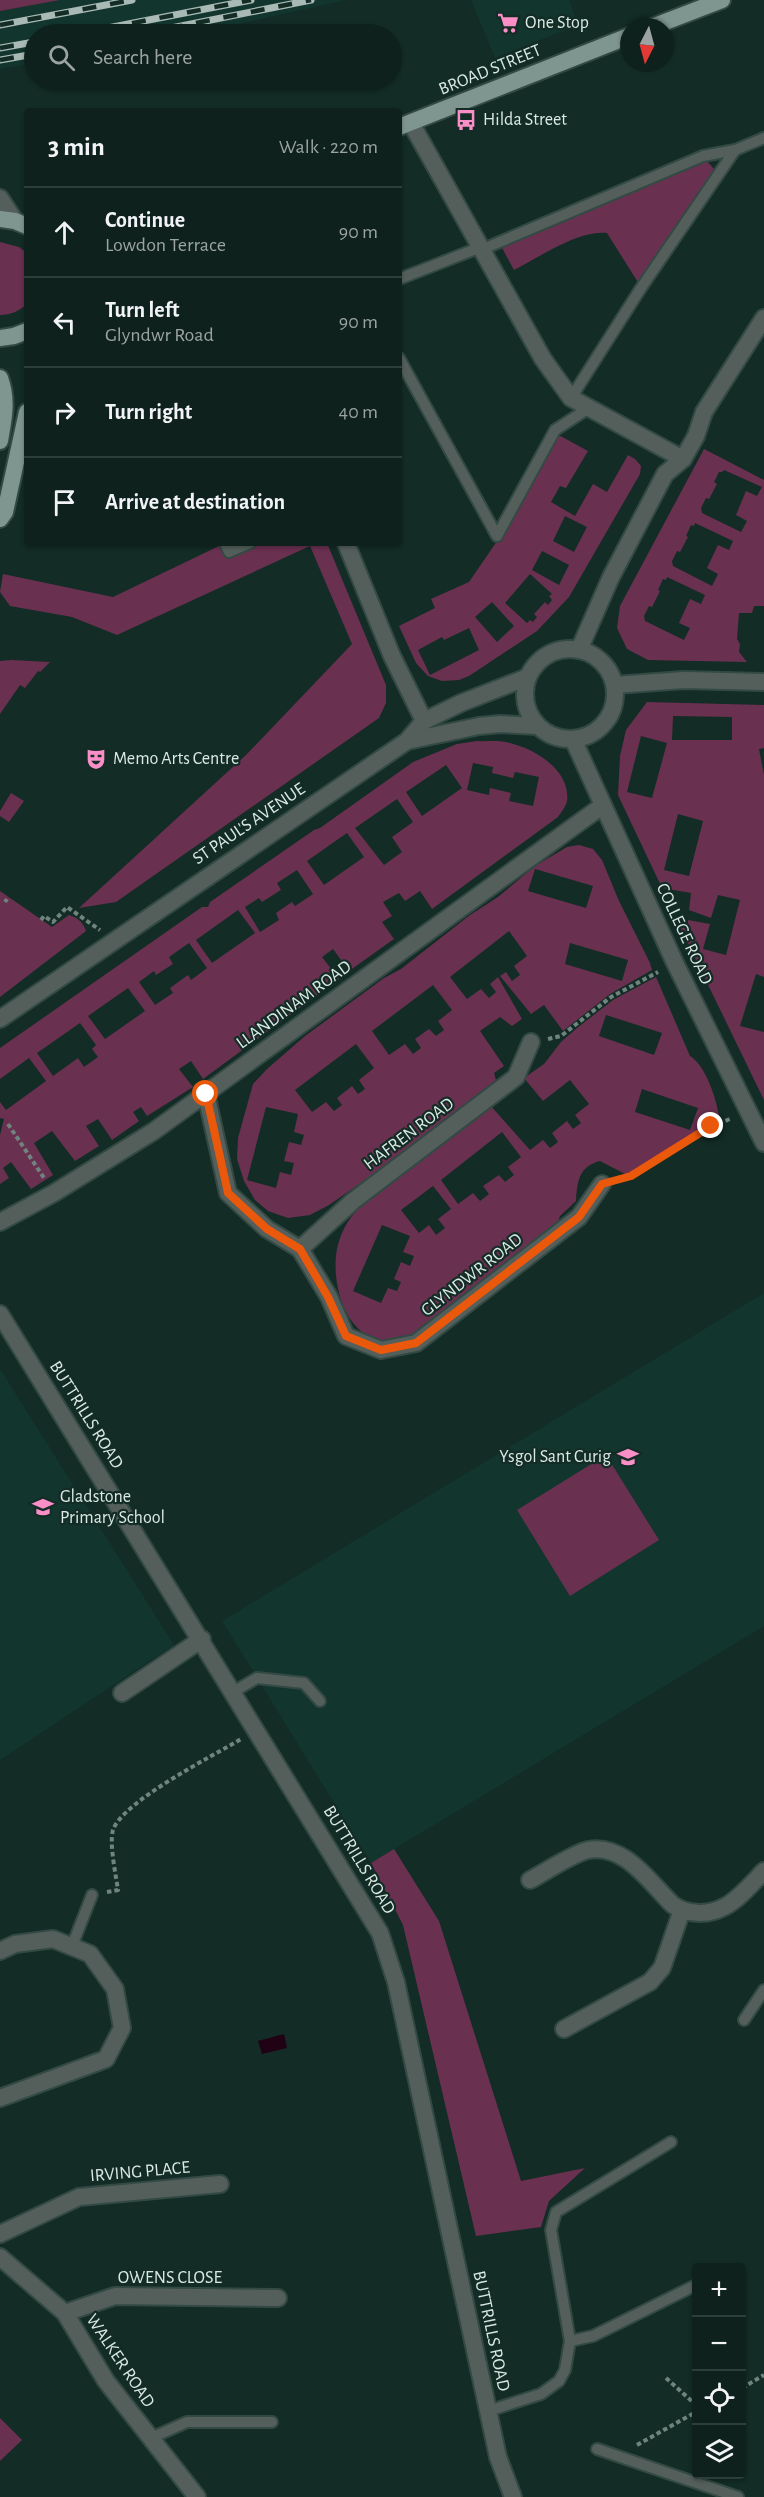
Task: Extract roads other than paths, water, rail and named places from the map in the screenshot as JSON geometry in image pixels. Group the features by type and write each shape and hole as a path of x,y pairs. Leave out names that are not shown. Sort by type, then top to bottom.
{"main road":[{"path":"674,19 722,0"},
{"name":"BROAD STREET","path":"405,125 620,40"},
{"path":"0,338 24,332"},
{"path":"0,378 4,389 6,413 0,441"},
{"path":"0,519 5,512 24,426"}],"street":[{"path":"405,125 482,248 543,359 571,398 683,459"},
{"path":"0,198 14,222"},
{"path":"579,650 611,577 665,474 683,459 696,436 704,412 764,318"},
{"path":"347,546 392,656 424,721"},
{"path":"564,649 592,654 610,672 615,685 615,700 611,715 602,728 588,736 573,739 548,734 530,715 525,689 528,677 537,663 549,654 564,649"},
{"name":"ST PAUL'S AVENUE","path":"0,1019 406,741 424,721 461,703 528,677"},
{"path":"615,685 684,680 764,682"},
{"path":"406,741 479,726 500,724 538,726"},
{"name":"COLLEGE ROAD","path":"573,739 675,963 764,1143"},
{"name":"LLANDINAM ROAD","path":"0,1222 54,1193 154,1131 603,806"},
{"name":"HAFREN ROAD","path":"300,1249 353,1201 516,1077 531,1042"},
{"path":"206,1094 228,1193 267,1229 300,1249"},
{"name":"GLYNDWR ROAD","path":"300,1249 328,1297 346,1336 381,1350 416,1343 579,1217 602,1184"},
{"name":"BUTTRILLS ROAD","path":"0,1314 370,1913 389,1955 420,2087 498,2457 513,2497"},
{"path":"122,1693 202,1639"},
{"path":"530,1880 586,1851 614,1852 628,1860 673,1905 682,1910 702,1914 729,1905 741,1896 764,1871"},
{"path":"564,2029 650,1982 662,1968 682,1910"},
{"path":"0,1951 15,1944 52,1939 90,1954 115,1989 122,2028 106,2059 0,2098"},
{"name":"IRVING PLACE","path":"0,2234 79,2197 220,2184"},
{"name":"WALKER ROAD","path":"0,2257 65,2313 106,2381 197,2497"},
{"name":"OWENS CLOSE","path":"65,2313 115,2296 278,2298"}],"lane":[{"path":"402,278 482,248 703,156 735,150 764,138"},
{"path":"571,398 641,288 735,150"},
{"path":"402,363 497,536 555,430 589,408"},
{"path":"226,546 229,552 243,546"},
{"path":"233,1692 257,1678 304,1683 320,1701"},
{"path":"72,1946 92,1895"},
{"path":"744,2020 764,1990"},
{"path":"488,2411 541,2394 559,2381 565,2370 570,2341 551,2230 556,2212 670,2142"},
{"path":"570,2341 593,2336 692,2287"},
{"path":"151,2438 187,2421 272,2422"},
{"path":"597,2449 738,2497"}],"railway":[{"path":"0,25 132,0"},
{"path":"128,24 251,0"},
{"path":"191,24 311,0"},
{"path":"0,48 24,44"},
{"path":"0,60 24,56"}],"place":[{"name":"One Stop","path":"508,23"},
{"name":"Hilda Street","path":"466,120"},
{"name":"Memo Arts Centre","path":"96,759"},
{"name":"Ysgol Sant Curig","path":"628,1457"},
{"name":"Gladstone Primary School","path":"43,1507"}]}
